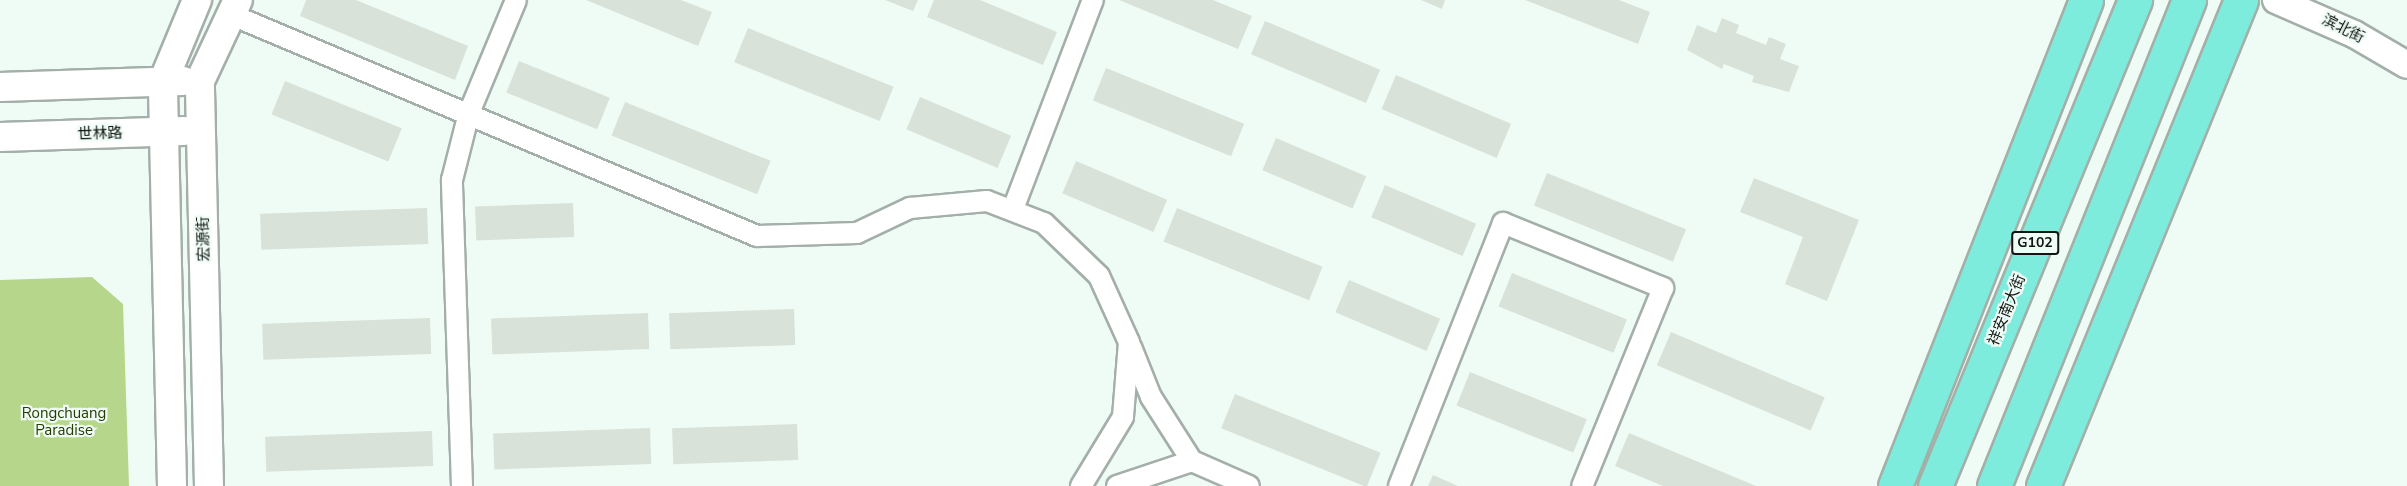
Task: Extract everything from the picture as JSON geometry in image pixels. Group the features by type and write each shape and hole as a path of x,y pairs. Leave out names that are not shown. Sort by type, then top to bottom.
{"highway":[{"path":"1895,486 2086,0"},
{"name":"祥安南大街","path":"1935,486 2135,0"},
{"path":"1994,486 2189,0"},
{"path":"2043,486 2241,0"}],"main road":[{"path":"172,486 163,81 197,0"},
{"name":"宏源街","path":"209,486 200,81 235,8"},
{"path":"0,87 200,81"},
{"name":"世林路","path":"0,137 201,130"}],"street":[{"path":"462,486 452,180 469,113 516,0"},
{"path":"1013,209 1093,0"},
{"name":"滨北街","path":"2276,0 2354,34 2407,65"},
{"path":"235,8 469,113 757,236 857,233 910,208 987,201 1013,209 1044,224 1099,276 1151,397 1192,461 1249,486"},
{"path":"1399,486 1503,223 1663,288 1582,486"},
{"path":"1081,486 1123,417 1129,342"},
{"path":"1117,486 1192,461"}],"green space":[{"name":"Rongchuang Paradise","path":"92,277 123,304 129,486 0,486 0,280"}],"building":[{"path":"306,0 356,0 468,46 455,80 300,16"},
{"path":"586,0 681,0 712,12 698,46"},
{"path":"885,0 918,0 913,11"},
{"path":"934,0 980,0 1057,32 1043,65 927,17"},
{"path":"1119,0 1213,0 1252,16 1238,49"},
{"path":"1421,0 1445,0 1442,9"},
{"path":"1525,0 1619,0 1650,12 1638,44"},
{"path":"1722,18 1739,25 1736,33 1766,45 1769,37 1786,44 1780,59 1799,66 1789,92 1752,82 1754,76 1724,64 1722,69 1687,50 1697,25 1716,33"},
{"path":"1265,21 1380,70 1366,103 1251,54"},
{"path":"748,28 894,87 880,121 734,62"},
{"path":"519,61 610,98 597,129 506,93"},
{"path":"1106,68 1244,124 1231,156 1093,100"},
{"path":"1396,75 1511,124 1497,158 1382,109"},
{"path":"285,81 402,128 388,162 272,114"},
{"path":"920,97 1011,136 997,168 906,129"},
{"path":"625,102 771,161 757,194 612,135"},
{"path":"1276,138 1366,176 1353,209 1262,170"},
{"path":"1076,161 1167,200 1153,232 1062,193"},
{"path":"1547,173 1686,229 1673,262 1534,205"},
{"path":"1754,178 1859,220 1827,301 1785,284 1803,237 1740,212"},
{"path":"1385,185 1476,224 1462,256 1371,217"},
{"path":"573,203 574,237 476,240 475,206"},
{"path":"427,208 428,244 261,250 260,214"},
{"path":"1177,208 1323,267 1309,300 1164,241"},
{"path":"1512,273 1627,319 1613,353 1499,306"},
{"path":"1349,280 1440,319 1426,351 1335,312"},
{"path":"794,309 795,345 670,349 669,313"},
{"path":"648,313 649,349 492,354 491,318"},
{"path":"430,318 431,354 263,360 262,324"},
{"path":"1671,332 1825,397 1811,430 1657,365"},
{"path":"1470,372 1587,419 1573,453 1457,405"},
{"path":"1235,394 1381,453 1367,486 1364,486 1221,428"},
{"path":"797,424 798,460 673,464 672,428"},
{"path":"650,428 651,464 494,469 493,433"},
{"path":"432,431 433,466 266,472 265,437"},
{"path":"1629,433 1756,486 1663,486 1615,466"},
{"path":"1433,475 1458,486 1428,486"}]}
